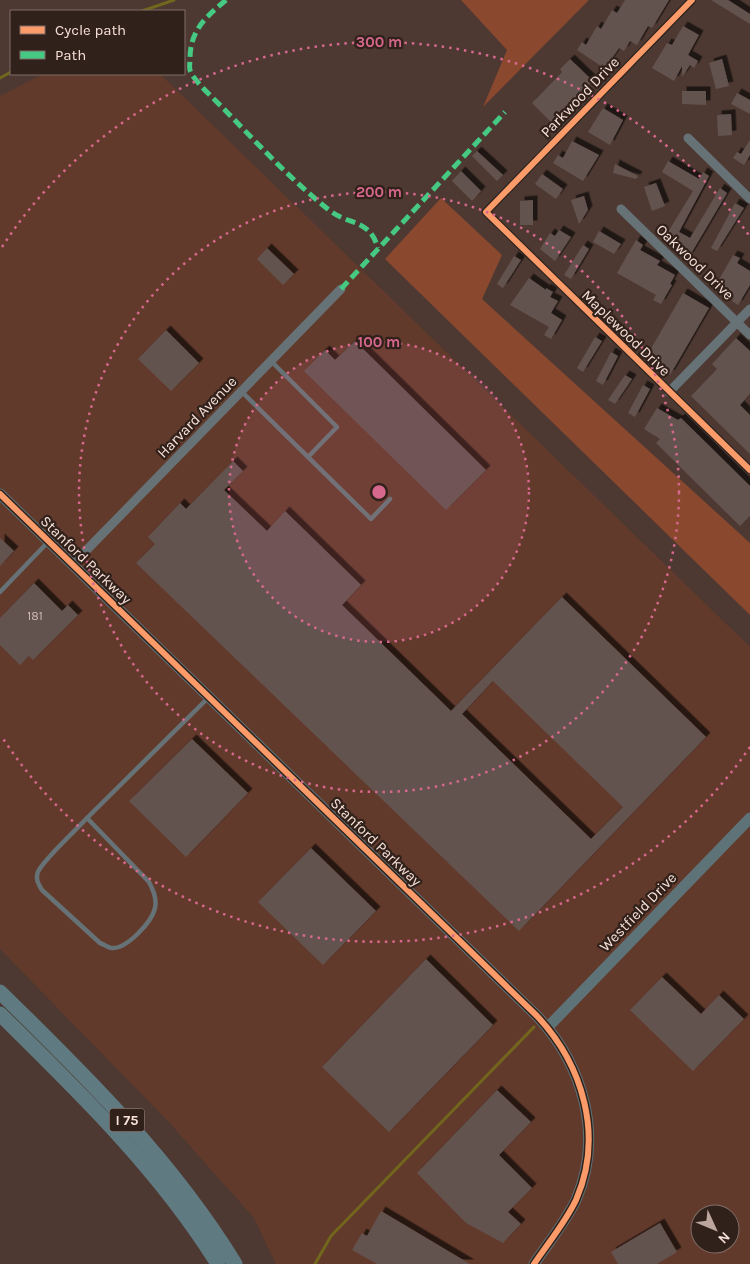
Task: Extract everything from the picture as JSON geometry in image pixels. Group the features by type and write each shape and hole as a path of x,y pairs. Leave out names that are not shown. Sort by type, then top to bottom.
{"highway":[{"name":"I 75","path":"0,992 97,1089 145,1141 186,1191 235,1264"},
{"name":"I 75","path":"0,1014 65,1077 126,1142 174,1200 218,1264"}],"street":[{"name":"Parkwood Drive","path":"486,212 692,0"},
{"path":"688,138 750,199"},
{"name":"Oakwood Drive","path":"621,209 750,335"},
{"name":"Maplewood Drive","path":"486,212 750,470"},
{"name":"Harvard Avenue","path":"73,564 341,289"},
{"path":"669,392 750,309"},
{"name":"Stanford Parkway","path":"0,494 548,1027 565,1052 578,1080 586,1109 588,1139 585,1170 576,1199 534,1264"},
{"name":"Westfield Drive","path":"548,1027 750,818"}],"lane":[{"path":"271,361 337,427 308,457"},
{"path":"240,391 371,519 390,499"},
{"path":"0,592 49,541"},
{"path":"87,818 148,882 154,893 155,907 150,919 133,937 120,946 110,948 100,943 42,890 37,882 37,873 42,865 87,818 209,697"}],"shaded area":[{"path":"461,0 588,1 483,107 507,50"},
{"path":"41,75 161,75 750,647 750,1264 276,1264 254,1218 166,1119 0,949 0,96"},
{"path":"441,198 502,255 482,299 750,543 750,615 385,259"}],"building":[{"path":"625,0 669,0 652,28 648,26 637,45 630,41 624,51 619,48 606,67 602,64 601,66 577,50 582,42 586,45 597,26 601,29 612,10 617,13"},
{"path":"711,0 728,0 750,14 750,24"},
{"path":"683,26 699,35 688,55 698,61 694,68 690,65 682,77 682,66 674,81 652,68 667,43 672,45"},
{"path":"570,59 593,81 553,124 532,103 562,72 560,69"},
{"path":"722,59 729,86 716,89 709,63"},
{"path":"682,91 706,91 706,105 682,104"},
{"path":"737,93 750,100 750,114 731,104"},
{"path":"603,108 623,120 610,145 588,132"},
{"path":"731,114 732,135 718,136 717,115"},
{"path":"750,140 750,155 744,165 733,158 737,152 741,154"},
{"path":"572,141 599,155 583,181 553,163 558,155 563,158"},
{"path":"477,151 503,175 497,181 472,156"},
{"path":"668,161 699,179 703,172 709,176 679,232 690,238 720,188 727,193 689,257 682,253 685,248 665,237 693,191 662,172"},
{"path":"615,164 638,176 636,179 613,173"},
{"path":"461,171 481,191 472,201 452,181"},
{"path":"542,174 563,189 556,199 535,184"},
{"path":"656,183 665,206 652,211 644,187"},
{"path":"584,196 588,210 579,224 571,200"},
{"path":"533,200 533,225 520,225 520,201"},
{"path":"735,203 744,208 717,251 711,248"},
{"path":"559,230 571,237 555,261 540,249 550,233 555,236"},
{"path":"599,231 621,244 614,254 593,242"},
{"path":"636,240 643,245 640,250 660,261 657,265 675,275 670,284 672,285 661,304 653,300 656,295 617,273"},
{"path":"583,245 589,249 571,279 564,275"},
{"path":"267,248 294,274 283,285 257,259"},
{"path":"733,255 740,258 737,263 750,271 750,285 738,305 732,301 734,296 716,285"},
{"path":"514,256 521,260 503,288 497,284"},
{"path":"529,278 546,290 546,288 553,292 550,297 558,301 551,313 562,320 551,339 544,335 549,327 510,305"},
{"path":"683,293 709,308 670,375 663,371 666,366 648,354"},
{"path":"166,330 199,363 171,391 138,359"},
{"path":"595,337 602,341 583,372 577,368"},
{"path":"736,338 750,351 750,394 740,405 750,415 750,454 691,396 717,369 712,364"},
{"path":"355,341 486,470 446,510 304,371 325,350 335,360"},
{"path":"611,352 618,356 603,385 596,381"},
{"path":"625,375 632,379 615,404 608,400"},
{"path":"643,385 650,389 635,417 628,413"},
{"path":"657,408 678,420 681,418 750,486 750,516 740,526 656,443 660,439 644,429"},
{"path":"233,461 243,471 224,490 267,531 285,511 361,585 342,605 451,711 562,597 706,737 519,931 136,563 155,544 148,537 180,503 186,509","holes":["493,681 623,807 591,839 462,714"]},
{"path":"0,538 14,551 0,566"},
{"path":"34,583 62,611 68,605 78,615 33,660 29,656 20,665 0,645 0,618"},
{"path":"192,739 248,793 186,857 129,801"},
{"path":"311,848 376,911 323,965 258,902"},
{"path":"426,959 493,1025 389,1132 322,1067"},
{"path":"662,977 701,1014 719,995 744,1019 693,1071 630,1010"},
{"path":"497,1090 531,1122 499,1155 532,1188 508,1212 521,1224 503,1243 466,1223 417,1173"},
{"path":"381,1211 470,1264 377,1264 352,1250 362,1233 367,1236"},
{"path":"660,1223 677,1252 657,1264 618,1264 611,1252"}],"waterway":[{"path":"145,10 174,0"},
{"path":"0,78 10,73"},
{"path":"315,1264 331,1236 534,1027"}],"marked path":[{"path":"226,0 206,18 196,32 191,49 190,67 195,79 288,174 336,215 364,227 374,238 378,248"},
{"path":"341,289 505,112"}],"cycle path":[{"path":"692,0 486,212 750,470"},
{"path":"0,494 537,1016 553,1035 577,1079 584,1102 588,1127 588,1151 584,1176 576,1200 562,1225 534,1264"}]}
